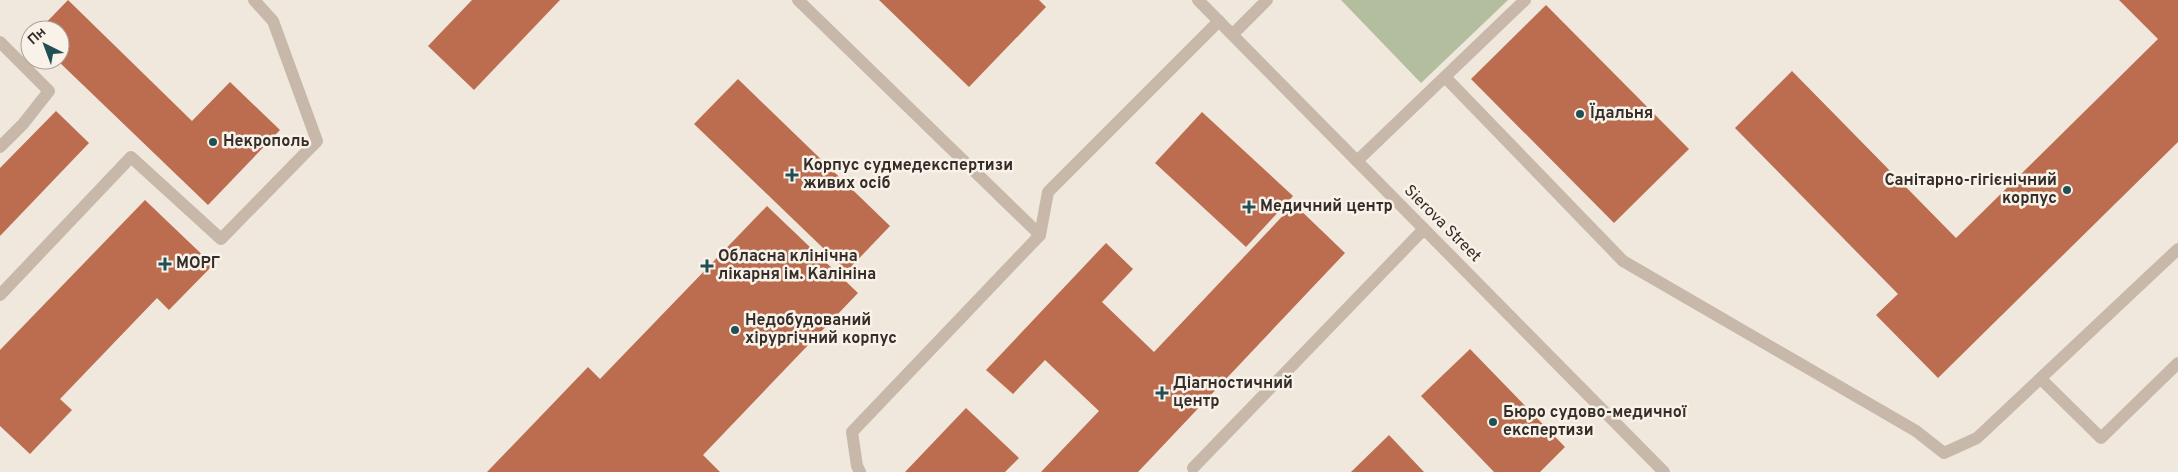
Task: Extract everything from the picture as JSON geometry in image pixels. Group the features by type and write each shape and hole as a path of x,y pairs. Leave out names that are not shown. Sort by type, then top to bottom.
{"street":[{"path":"0,294 131,157 221,239 317,141 273,21 254,0"},
{"path":"798,0 1040,235"},
{"name":"Sierova Street","path":"1198,0 1664,472"},
{"path":"1233,34 1267,0"},
{"path":"1357,160 1525,0"},
{"path":"860,472 857,466 852,432 1040,235 1048,192 1219,20"},
{"path":"0,42 49,90 23,124 0,147"},
{"path":"1445,77 1623,261 1916,431 1944,453 1977,438 2041,380 2178,248"},
{"path":"1193,468 1424,229"},
{"path":"2041,380 2101,438 2178,363"}],"green space":[{"path":"1341,0 1508,0 1421,83"}],"building":[{"path":"68,0 192,121 230,82 280,130 208,205 67,70 70,70 70,20 49,20"},
{"path":"472,0 560,0 474,90 428,46"},
{"path":"879,0 1039,0 1046,7 969,87"},
{"name":"Санітарно-гігієнічний корпус","path":"2119,0 2178,0 2178,142 1938,378 1876,315 1898,294 1735,128 1792,71 1956,238 2158,39"},
{"name":"Їдальня","path":"1546,5 1689,149 1614,223 1471,79"},
{"name":"Корпус судмедекспертизи живих осіб","path":"738,79 890,226 847,271 694,124"},
{"path":"56,111 89,143 0,236 0,168"},
{"path":"1202,112 1293,196 1246,247 1155,163"},
{"path":"145,200 213,265 169,310 157,298 60,399 72,410 30,454 0,426 0,350"},
{"path":"1294,204 1345,253 1138,472 1041,472 1099,411 1045,360 1013,394 986,370 1106,243 1133,269 1102,302 1154,352"},
{"name":"Недобудований хірургічний корпус","path":"767,206 858,293 703,455 720,472 487,472 588,367 600,379"},
{"name":"Бюро судово-медичної експертизи","path":"1470,349 1565,447 1540,472 1494,472 1421,396"},
{"path":"966,408 1019,458 1005,472 905,472"},
{"path":"1389,435 1424,472 1351,472"}],"place":[{"name":"Їдальня","path":"1580,114"},
{"name":"Некрополь","path":"213,142"},
{"name":"Корпус судмедекспертизи живих осіб","path":"792,175"},
{"name":"Санітарно-гігієнічний корпус","path":"2067,190"},
{"name":"Медичний центр","path":"1249,207"},
{"name":"МОРГ","path":"165,264"},
{"name":"Обласна клінічна лікарня ім. Калініна","path":"707,266"},
{"name":"Недобудований хірургічний корпус","path":"735,330"},
{"name":"Діагностичний центр","path":"1162,393"},
{"name":"Бюро судово-медичної експертизи","path":"1493,422"}]}
